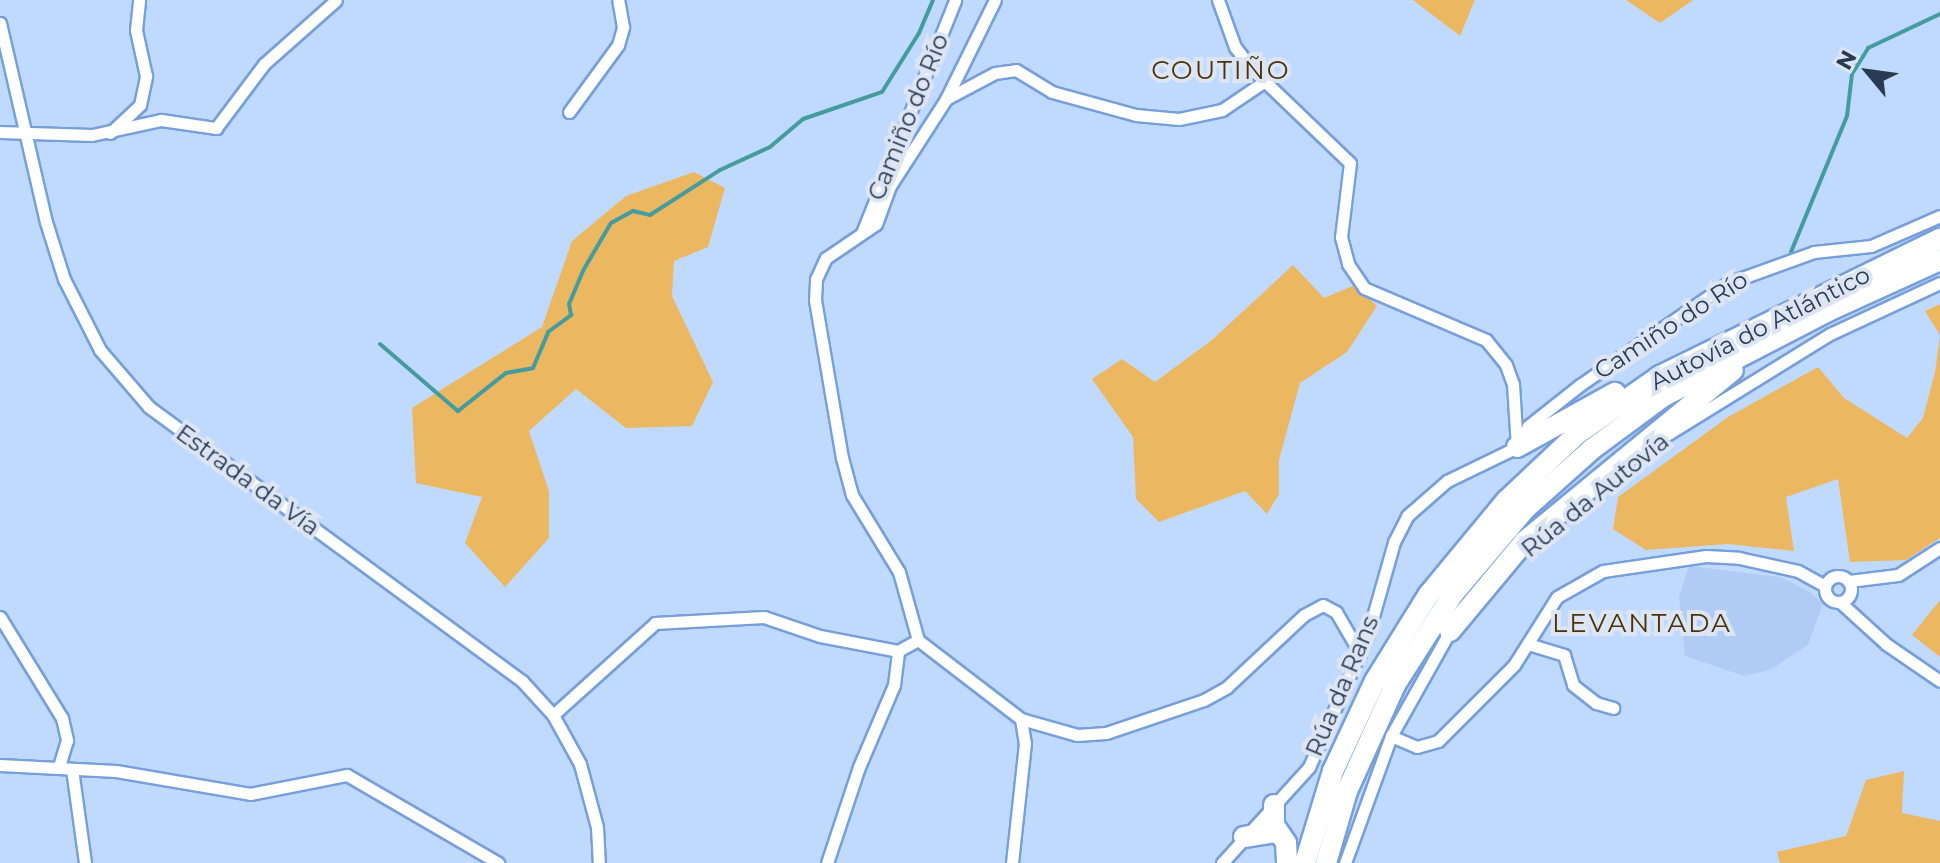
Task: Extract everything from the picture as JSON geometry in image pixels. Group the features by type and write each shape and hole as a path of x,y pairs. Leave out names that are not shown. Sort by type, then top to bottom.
{"highway":[{"name":"Autovía do Atlántico","path":"1305,863 1352,728 1429,594 1542,465 1660,376 1730,337 1940,239"},
{"name":"Autovía do Atlántico","path":"1326,863 1347,791 1395,685 1453,594 1494,542 1559,477 1664,396 1828,311 1940,260"},
{"path":"1450,631 1525,541 1575,495 1745,361 1828,311"},
{"path":"1517,447 1612,395 1660,376"},
{"path":"1274,805 1277,832 1286,843 1287,863"},
{"path":"1244,837 1277,832"}],"street":[{"path":"109,133 140,105 146,76 136,30 139,0"},
{"path":"0,132 25,137 109,133 161,120 216,128 264,64 336,0"},
{"path":"569,112 618,45 623,27 618,0"},
{"name":"Camiño do Río","path":"862,233 955,0"},
{"path":"995,0 946,99 890,186 876,224 826,258 816,279 815,300 852,495 899,572 918,640 1021,719 1077,735 1106,733 1204,700 1227,687 1304,615 1323,605 1336,612 1360,653"},
{"path":"1218,0 1235,47 1350,163 1341,237 1348,264 1364,288 1403,308 1460,326 1486,340 1506,365 1513,384 1517,447"},
{"name":"Estrada da Vía","path":"0,23 25,137 64,279 100,350 120,377 149,407 522,681 553,715 580,764 597,827 599,863"},
{"path":"946,99 995,73 1016,70 1052,92 1136,115 1179,119 1222,110 1268,79"},
{"name":"Camiño do Río","path":"1517,447 1528,426 1570,393 1728,283 1814,252 1871,246 1940,216"},
{"name":"Rúa da Autovía","path":"1345,863 1391,736 1450,631 1564,514 1664,436 1830,334 1937,283"},
{"name":"Rúa da Rans","path":"1222,863 1309,767 1360,653 1394,542 1407,516 1447,481 1517,447"},
{"path":"1825,586 1838,576 1849,581 1898,575 1940,548"},
{"path":"1391,736 1417,747 1438,741 1528,644 1547,608 1565,590 1603,571 1639,563 1739,558 1798,571 1825,586 1829,599 1841,603 1886,644 1940,681"},
{"path":"1841,603 1851,593 1849,581"},
{"path":"0,617 62,718 67,740 59,767"},
{"path":"553,715 655,623 764,617 820,636 898,651 918,640"},
{"path":"1528,644 1564,655 1570,662 1573,685 1596,703 1613,708"},
{"path":"827,863 859,767 894,685 898,651"},
{"path":"1012,863 1025,743 1021,719"},
{"path":"0,765 59,767 250,794 347,775 498,863"},
{"path":"72,769 85,863"}],"shaded area":[{"path":"1413,0 1475,0 1460,36"},
{"path":"1626,0 1693,0 1660,23"},
{"path":"694,172 725,188 708,247 674,261 672,296 713,382 692,426 626,428 576,389 529,431 549,491 549,538 505,587 465,543 482,497 416,483 412,408 542,327 572,241 626,196"},
{"path":"1293,265 1324,298 1355,285 1377,306 1347,352 1300,383 1279,460 1279,494 1267,514 1245,491 1159,522 1136,499 1133,437 1092,379 1122,359 1155,382 1212,340"},
{"path":"1940,304 1940,335 1925,311"},
{"path":"1940,335 1940,538 1906,560 1850,562 1838,479 1786,497 1794,551 1728,544 1646,550 1613,529 1618,497 1728,417 1818,367 1844,398 1907,438 1923,418 1935,372"},
{"path":"1689,566 1780,577 1810,592 1823,604 1808,645 1770,670 1744,676 1685,656 1679,597"},
{"path":"1940,600 1940,657 1912,635"},
{"path":"1904,771 1902,813 1940,821 1940,863 1780,863 1777,852 1846,836 1866,780"}],"waterway":[{"path":"380,344 458,411 506,373 533,368 548,332 571,315 569,304 584,269 611,223 633,211 650,215 720,170 770,147 803,119 882,92 919,33 933,0"},
{"path":"1791,252 1847,116 1852,74 1868,48 1940,14"}],"district":[{"name":"COUTIÑO","path":"1221,71"},
{"name":"LEVANTADA","path":"1642,624"}]}
